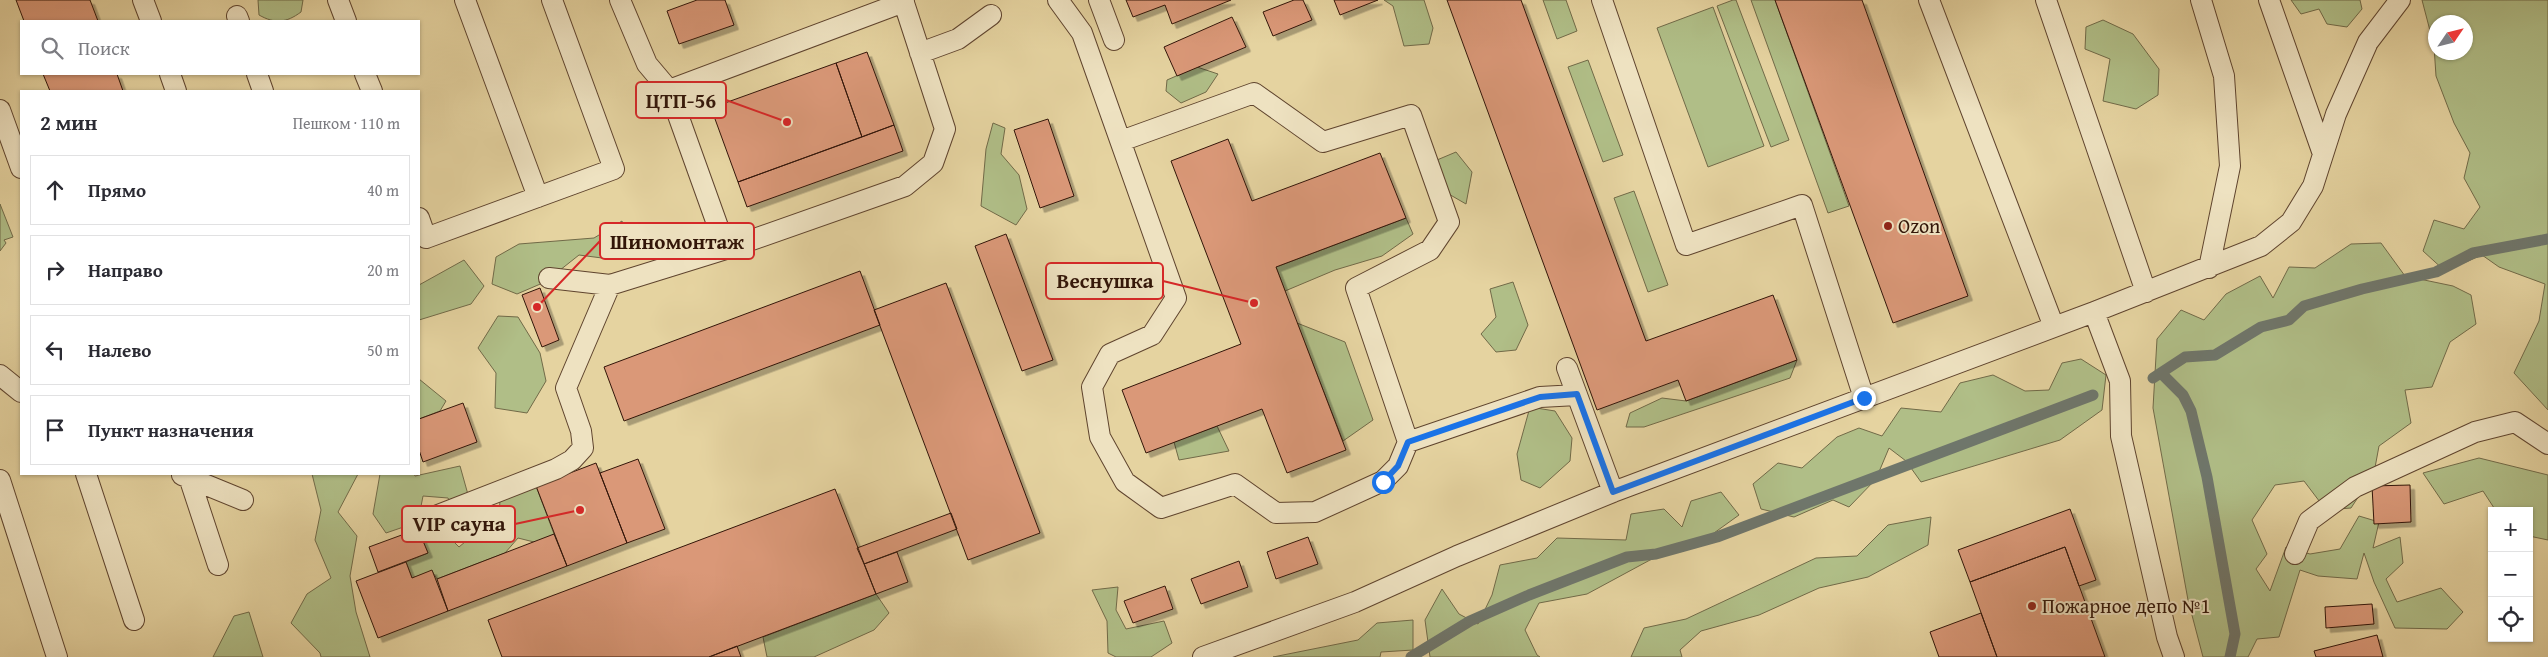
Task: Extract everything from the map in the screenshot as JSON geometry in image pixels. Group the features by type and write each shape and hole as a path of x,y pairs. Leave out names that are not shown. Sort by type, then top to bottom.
{"lane":[{"path":"143,0 151,20"},
{"path":"338,0 346,20"},
{"path":"465,0 538,197"},
{"path":"420,221 426,238 614,169 552,0"},
{"path":"620,0 647,64 669,90 726,249"},
{"path":"1058,0 1082,33 1176,298 1152,335 1110,354 1092,387 1100,437 1125,482 1161,508 1235,484 1276,513 1315,512 1383,482 1398,466 1408,442 1356,288 1430,250 1449,222 1411,116 1323,142 1254,93 1121,141"},
{"path":"1098,0 1114,40"},
{"path":"1602,0 1686,245 1802,204 1864,398"},
{"path":"1929,0 2054,327"},
{"path":"2046,0 2146,292"},
{"path":"2201,0 2224,76 2230,166 2209,268"},
{"path":"2269,0 2323,154"},
{"path":"1203,657 1355,602 1457,556 1613,492 2094,312 2261,246 2291,222 2313,186 2336,114 2368,42 2400,0"},
{"path":"549,278 610,285 726,249 905,186 933,162 945,129 904,1 669,90"},
{"path":"920,53 958,39 991,15"},
{"path":"170,75 176,90"},
{"path":"257,75 263,90"},
{"path":"365,75 372,90"},
{"path":"0,110 20,165"},
{"path":"438,515 556,469 572,460 583,448 581,431 566,388 610,285"},
{"path":"2094,312 2120,381 2121,436 2166,637 2174,657"},
{"path":"1568,368 1613,492"},
{"path":"0,375 20,391"},
{"path":"1408,442 1540,397 1577,394"},
{"path":"2295,554 2309,521 2354,487 2475,432 2515,422 2548,444"},
{"path":"86,475 134,620"},
{"path":"185,475 243,500"},
{"path":"185,475 218,565"},
{"path":"0,480 57,657"}],"green space":[{"path":"258,0 303,0 301,12 285,20 270,20 259,15"},
{"path":"1384,0 1424,0 1433,28 1429,44 1404,46 1393,6"},
{"path":"1543,0 1566,0 1577,31 1557,39"},
{"path":"1736,0 1789,140 1771,147 1717,6"},
{"path":"1751,0 1775,0 1849,206 1828,213"},
{"path":"2291,0 2360,0 2362,9 2347,27 2327,24 2319,9 2301,14"},
{"path":"2422,0 2548,0 2548,410 2514,373 2539,321 2545,284 2499,267 2482,255 2445,271 2423,251 2434,220 2464,229 2480,207 2464,178 2470,153 2454,123 2436,76 2435,60 2473,60 2473,15 2428,15 2428,23"},
{"path":"1713,7 1764,146 1708,167 1657,28"},
{"path":"2103,20 2133,34 2159,69 2158,95 2136,109 2103,101 2110,59 2085,49 2086,27"},
{"path":"1588,60 1623,155 1603,162 1568,67"},
{"path":"1197,67 1218,74 1206,92 1181,103 1166,91 1167,80"},
{"path":"993,123 1005,128 1001,154 1019,175 1027,209 1016,225 981,206 986,149"},
{"path":"1456,152 1472,172 1466,204 1447,193 1437,160"},
{"path":"1634,191 1668,285 1648,292 1614,198"},
{"path":"0,204 13,237 4,240 6,243 0,251"},
{"path":"1406,218 1413,234 1382,256 1335,270 1285,291 1276,267"},
{"path":"622,221 627,241 602,258 579,255 545,282 517,294 492,284 496,257 519,244 594,238"},
{"path":"2381,243 2405,276 2453,286 2471,295 2476,324 2450,342 2432,387 2405,390 2411,423 2379,446 2374,473 2351,508 2326,510 2304,481 2275,485 2252,520 2267,554 2256,569 2270,591 2286,547 2310,554 2340,549 2359,516 2379,522 2373,548 2400,537 2403,563 2386,579 2397,602 2441,588 2463,612 2447,629 2395,628 2374,582 2364,553 2357,579 2318,576 2300,570 2279,637 2257,639 2248,657 2203,657 2188,600 2153,408 2157,339 2181,310 2204,320 2226,294 2260,276 2273,298 2289,267 2315,268 2351,244"},
{"path":"464,260 484,286 471,304 420,320 420,284"},
{"path":"1513,282 1528,325 1516,350 1496,352 1481,334 1496,317 1490,289"},
{"path":"498,316 518,317 540,353 546,381 527,413 495,408 496,373 478,348"},
{"path":"1297,323 1345,342 1373,420 1343,441"},
{"path":"2081,359 2106,375 2102,410 2060,440 1921,482 1906,461 1889,448 1876,479 1849,507 1833,500 1794,517 1761,509 1753,484 1778,463 1802,468 1837,437 1859,428 1882,436 1901,408 1941,412 1960,383 1993,375 2025,391 2049,390 2062,363"},
{"path":"1797,360 1790,378 1644,427 1626,427 1630,413 1662,398 1686,401"},
{"path":"420,380 446,401 440,411 420,419"},
{"path":"1530,407 1555,411 1572,438 1570,461 1540,488 1521,480 1517,454"},
{"path":"1217,426 1229,451 1179,460 1174,442"},
{"path":"2479,458 2548,475 2548,540 2533,537 2533,507 2493,507 2483,491 2444,504 2423,473"},
{"path":"460,466 474,516 498,543 500,499 536,486 554,534 538,543 518,538 505,553 437,579 432,571 412,578 406,562 428,553 423,541 436,524 459,547 472,536 448,498 423,496 418,522 386,533 373,514 380,475 420,475"},
{"path":"312,475 357,475 338,512 357,536 350,576 356,612 370,657 321,657 320,653 291,623 307,594 331,578 315,540 321,510"},
{"path":"1721,492 1739,515 1707,538 1650,560 1587,594 1539,603 1525,630 1537,655 1540,657 1430,657 1425,620 1442,589 1459,614 1478,624 1492,595 1500,565 1537,558 1557,538 1626,540 1631,514 1664,509 1682,527 1691,501"},
{"path":"1931,517 1928,545 1868,577 1819,588 1759,615 1701,631 1680,650 1682,657 1631,657 1644,628 1686,619 1816,558 1857,556 1888,525"},
{"path":"1118,587 1116,610 1126,629 1164,621 1172,643 1151,657 1116,657 1108,653 1107,621 1092,590"},
{"path":"876,594 889,613 874,630 814,657 767,657 763,637"},
{"path":"249,612 263,657 213,657 234,616"},
{"path":"1413,620 1413,650 1381,652 1380,657 1273,657 1358,640 1377,623"}],"building":[{"path":"16,0 90,0 98,20 24,20"},
{"path":"697,0 725,0 734,25 679,44 667,11"},
{"path":"1126,0 1231,0 1172,24 1165,5 1133,17"},
{"path":"1294,0 1303,0 1312,20 1273,36 1263,12"},
{"path":"1334,0 1378,0 1340,15"},
{"path":"1447,0 1521,0 1646,341 1773,295 1797,360 1686,401 1678,380 1597,410"},
{"path":"1775,0 1862,0 1968,296 1893,323"},
{"path":"1232,17 1246,47 1177,76 1164,47"},
{"path":"867,52 894,125 862,137 836,63"},
{"path":"836,63 862,137 738,182 711,108"},
{"path":"43,75 117,75 123,90 50,90"},
{"path":"1048,119 1074,196 1040,208 1014,130"},
{"path":"894,125 903,151 747,207 738,182"},
{"path":"1228,139 1252,201 1380,153 1406,218 1276,267 1346,450 1287,473 1262,409 1146,453 1122,390 1241,344 1171,161"},
{"path":"1006,234 1053,360 1022,371 975,246"},
{"path":"860,271 880,325 624,421 604,367"},
{"path":"946,283 1040,533 968,560 874,310"},
{"path":"540,288 559,340 542,347 522,295"},
{"path":"463,403 477,442 423,462 420,453 420,419"},
{"path":"638,459 665,529 627,543 600,473"},
{"path":"596,463 627,543 567,566 536,486"},
{"path":"2410,485 2411,522 2374,524 2372,486"},
{"path":"835,489 876,594 709,657 502,657 488,620"},
{"path":"2070,509 2096,580 2079,586 2065,547 1970,582 1958,550"},
{"path":"951,513 957,529 864,564 857,548"},
{"path":"418,529 428,553 378,572 369,547"},
{"path":"554,534 567,566 448,611 437,579"},
{"path":"1308,537 1318,564 1276,579 1267,552"},
{"name":"Пожарное депо №1","path":"2065,547 2105,657 1997,657 1970,582"},
{"path":"897,552 908,582 876,594 864,564"},
{"path":"1239,561 1248,587 1201,604 1191,579"},
{"path":"406,562 412,578 432,570 448,611 378,638 356,581"},
{"path":"1165,586 1173,609 1133,623 1124,601"},
{"path":"2372,604 2374,624 2326,628 2325,607"},
{"path":"1981,613 1997,657 1939,657 1930,632"},
{"path":"2377,635 2383,657 2316,657 2314,651"},
{"path":"737,646 741,657 709,657"}],"waterway":[{"path":"2153,378 2185,357 2215,355 2261,327 2289,320 2304,306 2362,289 2436,272 2473,253 2548,239"},
{"path":"2161,373 2183,395 2191,411 2207,477 2235,634 2230,657"},
{"path":"1411,657 1470,621 1529,595 1627,557 1656,554 1717,537 2093,395"}],"place":[{"name":"ЦТП-56","path":"787,122"},
{"name":"Ozon","path":"1888,226"},
{"name":"Веснушка","path":"1254,303"},
{"name":"Шиномонтаж","path":"537,307"},
{"name":"VIP сауна","path":"580,510"},
{"name":"Пожарное депо №1","path":"2032,606"}],"route":[{"path":"1383,482 1398,466 1408,442 1540,397 1577,394 1613,492 1864,398"}]}
